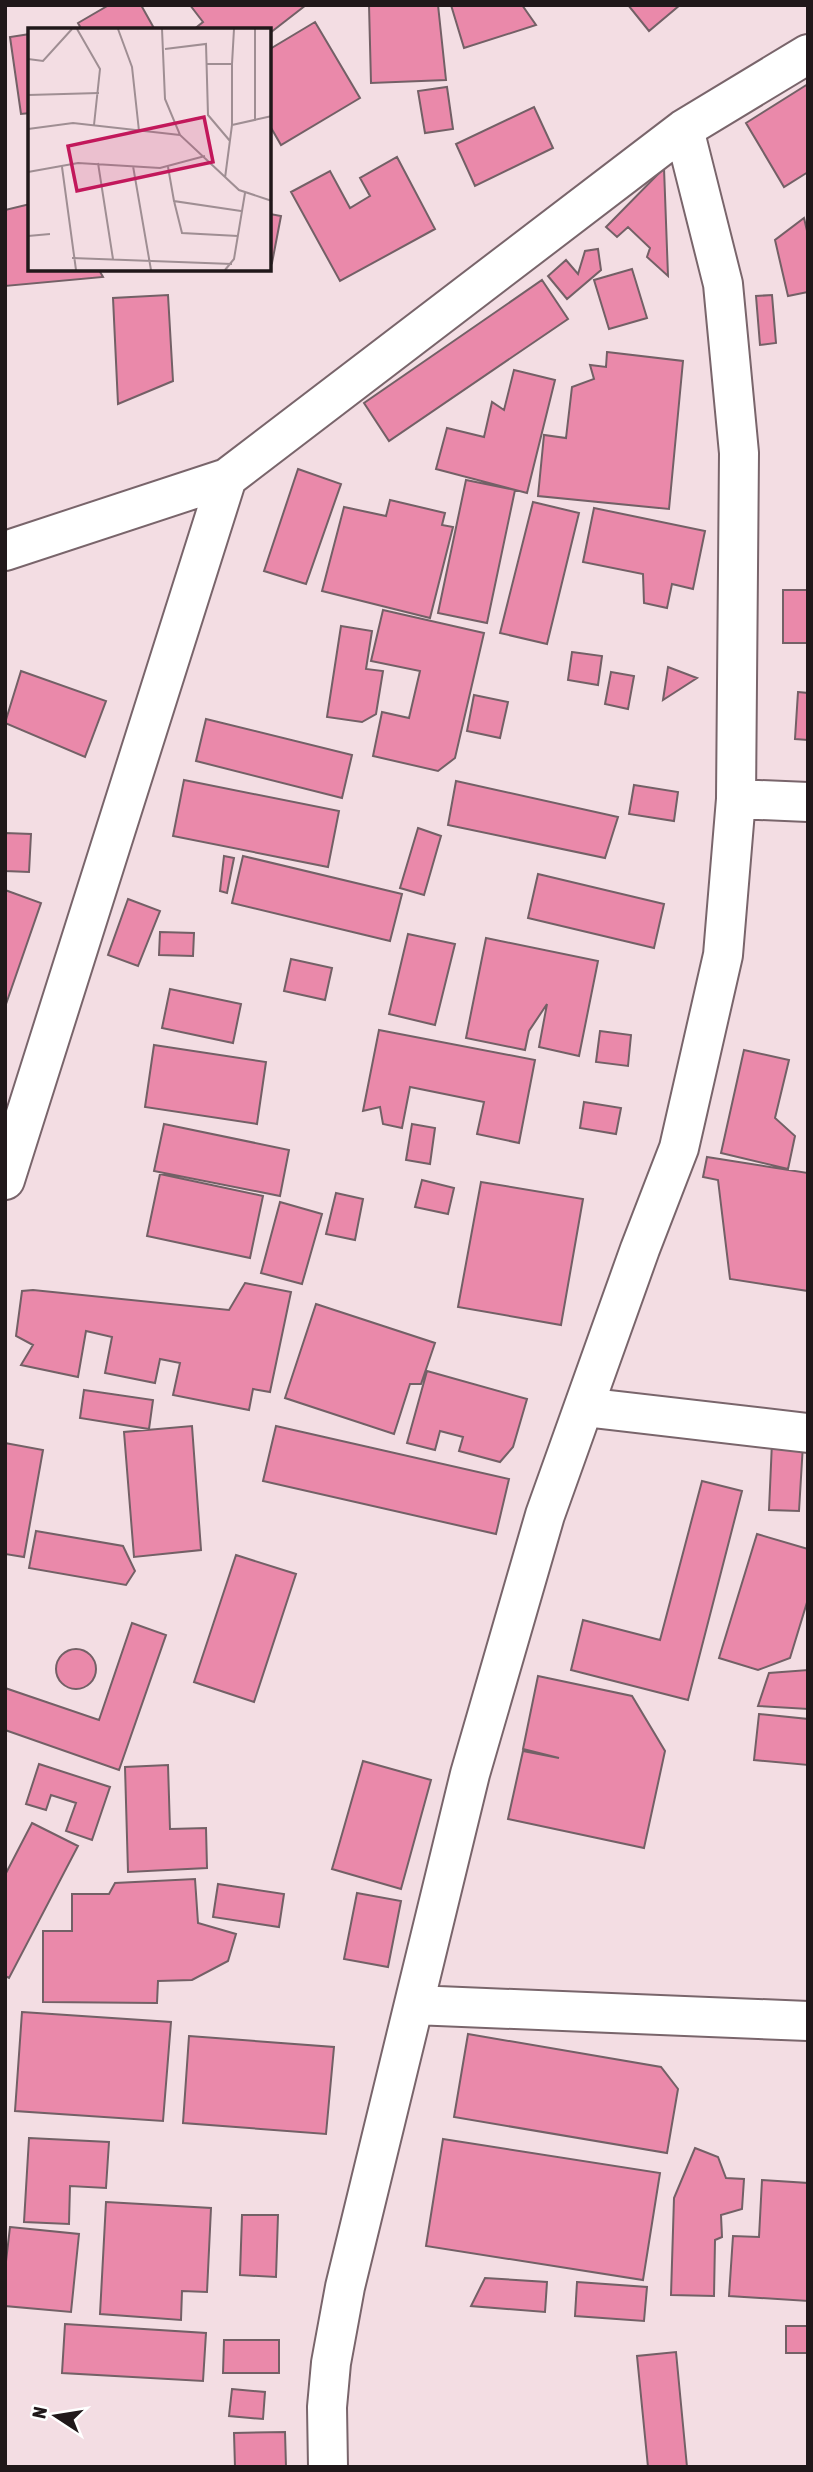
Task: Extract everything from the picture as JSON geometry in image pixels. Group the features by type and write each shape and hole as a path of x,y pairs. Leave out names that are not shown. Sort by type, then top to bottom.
{"street":[{"path":"5,551 227,478 684,129 808,54"},
{"path":"328,2467 327,2407 345,2287 470,1773 545,1515 679,1148 723,956 736,799 739,453 723,284 684,129"},
{"path":"6,1178 227,478"},
{"path":"736,799 808,802"},
{"path":"584,1407 808,1433"},
{"path":"414,2005 808,2021"}],"building":[{"path":"109,5 141,5 154,28 81,28 78,23"},
{"path":"190,5 306,5 271,32 271,28 196,28 203,22"},
{"path":"369,5 438,5 446,80 371,83"},
{"path":"451,5 522,5 536,25 464,48"},
{"path":"628,5 680,5 649,31"},
{"path":"315,22 360,98 281,145 271,128 271,48"},
{"path":"28,34 28,113 21,114 10,37"},
{"path":"808,84 808,172 784,187 746,123"},
{"path":"447,87 453,129 425,133 418,91"},
{"path":"534,107 553,148 475,186 456,144"},
{"path":"397,157 435,229 340,281 291,192 330,171 350,208 370,196 360,178"},
{"path":"664,168 668,276 647,257 650,248 628,227 617,237 606,227"},
{"path":"28,204 28,271 100,271 103,277 5,286 5,210"},
{"path":"271,214 281,216 271,262"},
{"path":"804,218 808,235 808,292 788,296 775,240"},
{"path":"598,249 601,270 567,299 548,276 566,260 578,274 585,251"},
{"path":"632,269 647,318 609,329 594,280"},
{"path":"542,280 568,319 389,441 364,403"},
{"path":"168,295 173,381 118,404 113,298"},
{"path":"772,295 776,343 760,345 756,296"},
{"path":"607,352 683,361 669,509 538,496 544,435 566,438 572,387 594,379 590,365 606,367"},
{"path":"514,370 555,380 527,493 436,469 447,428 484,437 492,402 504,410"},
{"path":"298,469 341,484 306,584 264,571"},
{"path":"466,480 515,490 487,623 438,613"},
{"path":"390,500 445,513 442,525 453,527 430,618 322,591 344,507 386,516"},
{"path":"533,502 579,513 547,644 500,633"},
{"path":"594,508 705,531 693,589 672,584 667,608 644,603 643,574 583,562"},
{"path":"783,590 808,590 808,643 783,643"},
{"path":"383,610 484,633 455,758 438,771 373,756 382,712 409,718 420,671 371,661"},
{"path":"341,626 372,631 366,669 383,671 376,714 362,722 327,717"},
{"path":"572,652 602,656 598,685 568,680"},
{"path":"668,667 697,678 663,700"},
{"path":"21,671 106,701 85,757 5,723"},
{"path":"611,672 634,676 628,709 605,704"},
{"path":"798,692 808,693 808,740 795,739"},
{"path":"474,695 508,702 500,738 467,731"},
{"path":"206,719 352,755 342,798 196,761"},
{"path":"184,780 339,811 328,867 173,836"},
{"path":"456,781 618,817 605,858 448,825"},
{"path":"634,785 678,792 674,821 629,814"},
{"path":"418,828 441,836 424,895 400,888"},
{"path":"5,833 31,834 29,872 5,871"},
{"path":"224,856 234,858 227,893 220,891"},
{"path":"243,856 402,894 390,941 232,903"},
{"path":"538,874 664,904 654,948 528,918"},
{"path":"5,890 41,903 5,1007"},
{"path":"128,899 160,911 138,966 108,955"},
{"path":"160,932 194,933 193,956 159,955"},
{"path":"408,934 455,944 435,1025 389,1014"},
{"path":"486,938 598,961 579,1056 539,1047 547,1004 529,1031 525,1050 466,1038"},
{"path":"291,959 332,968 325,1000 284,991"},
{"path":"170,989 241,1004 233,1043 162,1028"},
{"path":"379,1030 535,1060 519,1143 477,1134 484,1102 410,1087 402,1128 383,1124 380,1107 363,1111"},
{"path":"600,1031 631,1035 628,1066 596,1062"},
{"path":"154,1045 266,1062 257,1124 145,1107"},
{"path":"744,1050 789,1060 775,1118 795,1136 788,1169 721,1153"},
{"path":"584,1102 621,1108 616,1134 580,1128"},
{"path":"164,1124 289,1150 280,1196 154,1171"},
{"path":"412,1124 435,1128 430,1164 406,1160"},
{"path":"707,1157 808,1173 808,1291 730,1279 718,1180 703,1177"},
{"path":"160,1174 263,1196 250,1258 147,1236"},
{"path":"422,1180 454,1188 448,1214 415,1207"},
{"path":"481,1182 583,1199 561,1325 458,1307"},
{"path":"336,1193 363,1199 355,1240 326,1234"},
{"path":"280,1202 322,1214 302,1284 261,1273"},
{"path":"245,1283 291,1292 270,1392 253,1389 249,1410 173,1395 180,1363 160,1359 155,1383 105,1373 112,1337 86,1331 78,1377 21,1365 33,1345 16,1336 22,1291 229,1310"},
{"path":"316,1304 435,1343 421,1384 410,1384 394,1434 285,1398"},
{"path":"427,1371 527,1399 513,1447 500,1462 459,1451 463,1437 440,1431 435,1450 407,1443"},
{"path":"84,1390 153,1400 149,1429 80,1418"},
{"path":"192,1426 201,1550 134,1557 124,1432"},
{"path":"276,1426 509,1479 496,1534 263,1481"},
{"path":"772,1442 803,1444 799,1511 769,1510"},
{"path":"5,1443 43,1450 24,1557 5,1554"},
{"path":"702,1481 742,1491 688,1700 571,1670 583,1620 660,1640"},
{"path":"36,1531 123,1546 135,1571 126,1585 29,1568"},
{"path":"757,1534 808,1549 808,1599 790,1658 758,1670 719,1658"},
{"path":"236,1555 296,1574 254,1702 194,1682"},
{"path":"132,1623 166,1635 119,1770 5,1730 5,1688 99,1720"},
{"path":"76,1649 84,1650 90,1655 95,1661 95,1677 90,1683 84,1688 76,1689 68,1688 62,1683 57,1677 56,1669 57,1661 62,1655 68,1650"},
{"path":"808,1670 808,1709 758,1706 769,1673"},
{"path":"538,1676 632,1696 665,1751 644,1848 508,1819 523,1751 559,1758 523,1749"},
{"path":"759,1714 808,1719 808,1765 754,1760"},
{"path":"363,1761 431,1780 401,1889 332,1869"},
{"path":"39,1764 110,1787 92,1840 66,1831 76,1803 51,1795 46,1810 26,1804"},
{"path":"168,1765 170,1829 206,1828 207,1868 128,1872 125,1767"},
{"path":"32,1823 78,1846 9,1978 5,1976 5,1875"},
{"path":"195,1879 198,1923 236,1934 228,1961 192,1980 158,1981 157,2003 43,2002 43,1931 72,1931 72,1894 109,1894 115,1883"},
{"path":"218,1884 284,1894 279,1927 213,1917"},
{"path":"357,1893 401,1901 388,1967 344,1959"},
{"path":"22,2012 171,2022 163,2121 15,2111"},
{"path":"468,2034 661,2067 678,2089 667,2153 454,2117"},
{"path":"189,2036 334,2047 326,2134 183,2123"},
{"path":"29,2138 109,2142 106,2188 70,2186 69,2224 24,2222"},
{"path":"443,2139 660,2173 643,2280 426,2246"},
{"path":"695,2148 718,2157 726,2178 744,2179 742,2209 721,2215 722,2237 715,2240 714,2296 671,2295 674,2198"},
{"path":"762,2180 808,2183 808,2301 729,2296 733,2236 759,2237"},
{"path":"106,2202 211,2208 207,2292 182,2291 181,2320 100,2314"},
{"path":"242,2215 278,2215 276,2277 240,2275"},
{"path":"10,2227 79,2234 71,2312 5,2306 5,2270"},
{"path":"485,2278 547,2282 545,2312 471,2306"},
{"path":"577,2282 647,2287 644,2321 575,2316"},
{"path":"65,2324 206,2333 203,2381 62,2373"},
{"path":"786,2326 808,2326 808,2353 786,2353"},
{"path":"224,2340 279,2340 279,2373 223,2373"},
{"path":"676,2352 687,2467 648,2467 637,2356"},
{"path":"232,2389 265,2392 263,2419 229,2416"},
{"path":"285,2432 286,2467 235,2467 234,2433"}]}
